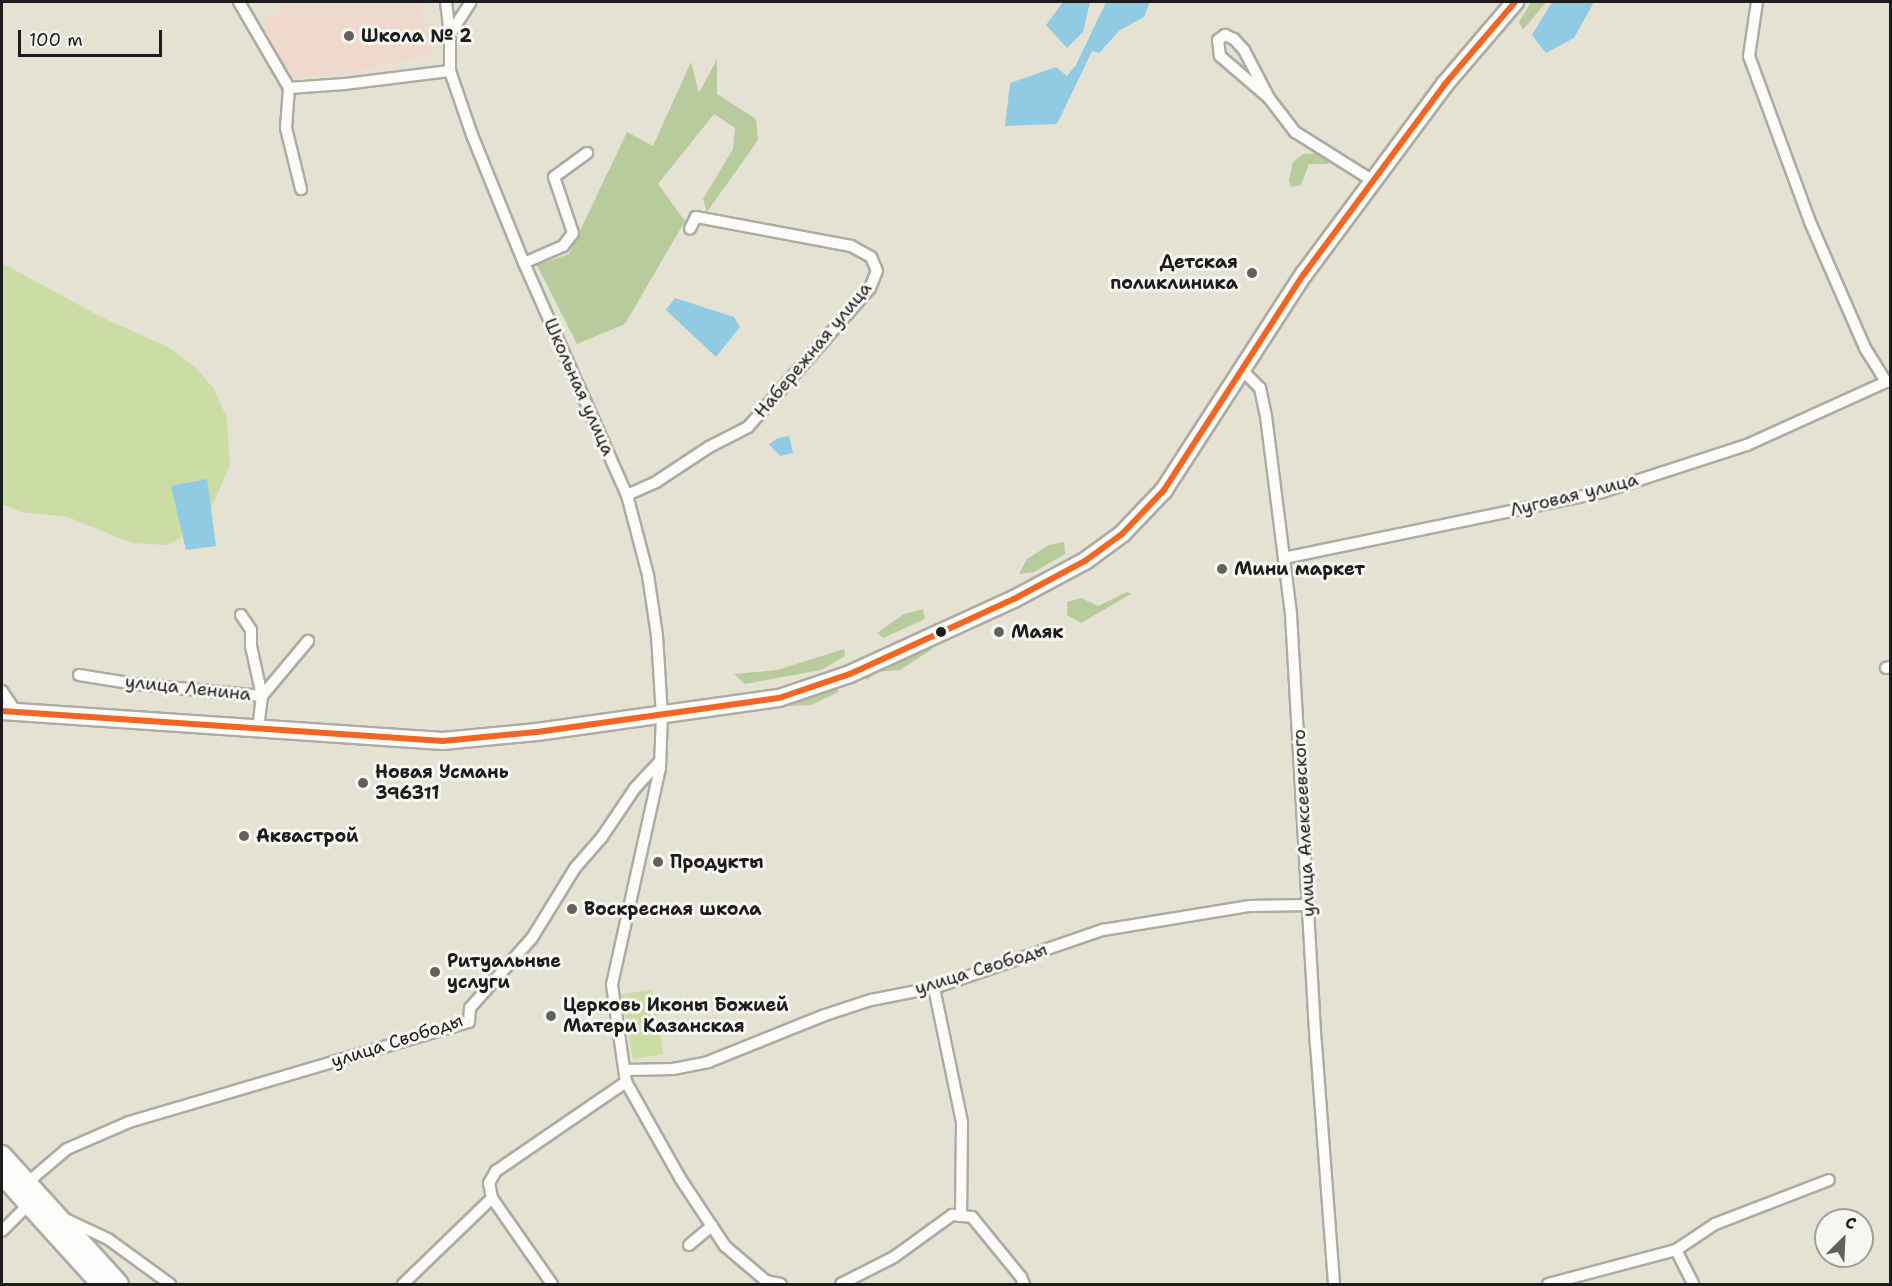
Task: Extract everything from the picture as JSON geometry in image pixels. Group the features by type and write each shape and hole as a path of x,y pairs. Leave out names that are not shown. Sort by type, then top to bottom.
{"highway":[{"path":"2,1155 119,1284"},
{"path":"2,1175 101,1284"}],"main road":[{"name":"улица Ленина","path":"9,712 442,741 663,715 778,698 850,674 1014,599 1085,561 1122,534 1164,489 1304,274 1445,84 1515,2"}],"street":[{"path":"239,2 290,88 286,128 301,189"},
{"name":"Школьная улица","path":"446,2 450,34 450,71 472,135 524,262 627,495 648,575 657,636 663,715"},
{"path":"450,34 471,2"},
{"name":"Луговая улица","path":"1284,558 1602,492 1747,445 1888,382 1865,348 1810,222 1749,56 1756,2"},
{"path":"1269,98 1220,56 1218,40 1225,35 1234,39 1244,50 1269,98 1295,132 1373,181"},
{"path":"290,88 345,84 450,71"},
{"path":"524,262 563,246 573,233 554,177 587,153"},
{"name":"Набережная улица","path":"627,495 656,482 709,447 748,427 870,288 877,271 871,257 851,246 696,217 690,229"},
{"name":"улица Алексеевского","path":"1242,370 1260,388 1263,402 1284,558 1298,687 1309,905 1334,1284"},
{"path":"241,615 251,630 251,646 262,696"},
{"path":"262,696 308,641"},
{"name":"улица Ленина","path":"78,675 136,684 262,696 258,730"},
{"name":"улица Ленина","path":"2,691 9,712"},
{"path":"663,715 660,760 612,985 617,1031 626,1076 680,1178 725,1246 765,1283 781,1284"},
{"name":"улица Свободы","path":"27,1183 68,1149 129,1122 469,1022 470,1008 532,938 575,868 602,837 635,788 660,760"},
{"name":"улица Свободы","path":"626,1076 708,1062 825,1015 871,1000 934,988 1103,930 1250,906 1309,905"},
{"path":"934,988 962,1122 962,1216"},
{"path":"552,1284 492,1198 489,1183 496,1171 626,1076"},
{"path":"1548,1284 1676,1250 1715,1224 1829,1180"},
{"path":"407,1283 492,1198"},
{"path":"2,1231 28,1204"},
{"path":"842,1284 894,1257 952,1215 972,1217 1021,1276 1024,1284"},
{"path":"57,1216 108,1239 170,1284"},
{"path":"689,1245 712,1227"},
{"path":"1676,1250 1693,1284"}],"shaded area":[{"name":"Школа № 2","path":"278,2 418,2 434,53 351,73 289,77 261,20 281,13"}],"green space":[{"path":"1531,2 1546,2 1523,30 1519,22"},
{"path":"717,59 717,94 756,119 758,140 707,212 703,199 733,149 735,128 714,114 658,184 685,221 625,324 577,344 537,265 569,254 627,132 653,146 691,62 699,93"},
{"path":"1323,153 1329,164 1309,164 1301,185 1291,187 1289,180 1293,162 1303,154"},
{"path":"2,263 101,317 170,348 195,367 214,389 227,418 230,465 207,518 196,529 168,545 132,543 68,517 21,512 2,504"},
{"path":"1064,542 1065,554 1034,572 1019,574 1027,559 1049,545"},
{"path":"1127,592 1131,594 1081,623 1067,615 1067,602 1081,598 1098,606"},
{"path":"923,609 925,619 883,638 877,633 904,614"},
{"path":"933,642 931,650 900,670 877,672 867,680 862,676"},
{"path":"844,649 845,656 821,670 745,684 734,674 777,670"},
{"path":"839,684 838,692 811,705 791,706 779,701"},
{"path":"652,989 663,1054 633,1059 621,994"}],"water":[{"path":"1063,2 1090,2 1083,32 1067,48 1046,25"},
{"path":"1106,2 1150,2 1144,17 1120,30 1099,53 1092,51 1057,124 1005,126 1010,83 1056,67 1067,76 1076,65"},
{"path":"1552,2 1594,2 1574,38 1546,53 1532,35"},
{"path":"675,298 734,317 740,327 716,357 666,310"},
{"path":"789,436 793,453 780,456 769,444 778,438"},
{"path":"207,479 216,546 186,550 171,486"}],"transit line":[{"path":"2,711 443,741 537,732 779,698 850,674 1014,599 1085,561 1122,534 1164,490 1304,274 1445,84 1515,2"}],"place":[{"name":"Школа № 2","path":"349,36"},
{"name":"Детская поликлиника","path":"1252,273"},
{"name":"Мини маркет","path":"1222,569"},
{"name":"Маяк","path":"999,632"},
{"name":"Новая Усмань 396311","path":"363,783"},
{"name":"Аквастрой","path":"244,836"},
{"name":"Продукты","path":"658,862"},
{"name":"Воскресная школа","path":"572,909"},
{"name":"Ритуальные услуги","path":"435,972"},
{"name":"Церковь Иконы Божией Матери Казанская","path":"551,1016"}]}
